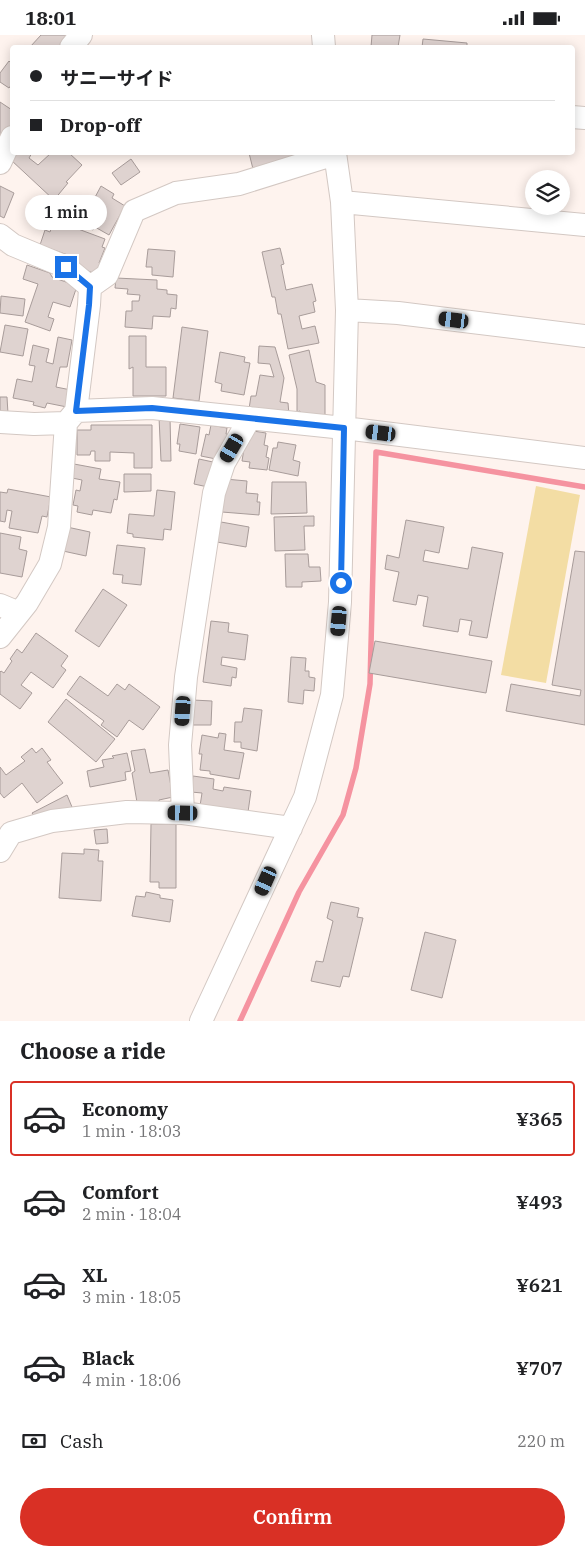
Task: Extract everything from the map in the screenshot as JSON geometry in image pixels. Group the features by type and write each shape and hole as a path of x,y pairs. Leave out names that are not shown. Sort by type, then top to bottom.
{"street":[{"path":"73,45 82,35"},
{"path":"0,163 10,141"},
{"path":"90,287 107,275 134,211 176,193 239,184 329,155"},
{"path":"201,1021 305,797 332,695 340,602 347,311 342,201 335,155"},
{"path":"342,201 585,225"},
{"path":"0,235 13,245 66,267 90,287"},
{"path":"0,637 9,609 27,603 50,564 59,527 71,417 89,305 90,287"},
{"path":"347,311 398,313 585,336"},
{"path":"0,422 34,424 71,417 152,408 344,428 585,457"},
{"path":"183,813 180,745 186,677 214,493 224,463 250,418"},
{"path":"0,851 11,833 52,821 126,812 183,813 291,828"}],"shaded area":[{"path":"536,486 580,495 546,683 501,675"}],"building":[{"path":"41,35 65,35 69,39 64,45 32,45"},
{"path":"372,35 400,35 398,45 371,45"},
{"path":"423,39 467,43 467,45 422,45"},
{"path":"9,61 9,88 0,82 0,73"},
{"path":"0,102 10,109 10,127 3,138 0,136"},
{"path":"14,155 31,155 29,158 38,165 49,155 71,155 82,165 66,182 68,183 54,200 11,160"},
{"path":"250,155 295,156 253,169"},
{"path":"131,159 140,172 121,185 112,173"},
{"path":"0,186 14,193 4,218 0,216"},
{"path":"101,186 114,194 112,198 125,206 109,235 95,227 93,230 71,218 82,197 92,203"},
{"path":"54,220 105,239 102,247 105,248 99,263 102,264 98,275 73,265 76,258 40,245 45,230 50,232"},
{"path":"280,248 284,264 281,265 286,290 312,284 316,301 313,302 315,312 299,316 302,329 315,326 319,343 288,349 281,314 278,314 275,297 272,297 262,252"},
{"path":"148,249 175,251 173,277 152,275 152,267 146,267"},
{"path":"27,265 50,273 52,277 77,286 70,307 53,302 48,317 54,319 50,331 25,322 38,284 23,279"},
{"path":"116,278 157,280 157,289 167,290 167,294 177,295 176,309 171,308 170,317 153,316 152,329 125,327 126,311 132,311 132,301 139,301 140,295 127,294 128,289 115,288"},
{"path":"1,296 25,299 23,316 0,313"},
{"path":"5,325 28,329 23,356 0,352"},
{"path":"182,327 208,331 199,401 173,398"},
{"path":"129,336 146,336 146,367 166,367 166,396 133,396 133,367 129,369"},
{"path":"58,337 72,340 67,367 60,367 56,387 71,390 67,407 47,403 45,408 33,405 34,402 13,398 17,379 32,382 35,366 29,365 33,345 49,349 46,362 53,364"},
{"path":"259,346 275,347 284,378 280,402 288,403 289,415 249,409 251,396 256,396 260,375 274,377 270,364 258,363"},
{"path":"309,350 316,382 325,385 325,419 300,415 300,411 297,412 297,389 289,355"},
{"path":"220,352 245,357 244,362 250,363 244,395 221,391 222,384 215,382"},
{"path":"0,397 7,397 8,414 0,414"},
{"path":"159,417 170,417 171,461 161,461"},
{"path":"180,424 200,427 196,454 179,451 180,444 177,444"},
{"path":"91,425 152,425 152,468 134,468 134,453 110,452 110,461 95,461 95,451 91,451 90,455 77,455 77,430 91,430"},
{"path":"211,425 227,428 226,434 231,435 216,459 201,456 206,434 209,435"},
{"path":"247,430 266,433 264,445 268,446 266,457 269,458 267,470 249,468 250,462 242,461"},
{"path":"278,442 296,445 293,460 300,462 298,476 269,470 273,448 277,448"},
{"path":"199,459 213,462 208,487 194,484"},
{"path":"74,464 101,469 99,479 120,482 117,500 114,499 111,513 93,510 92,515 77,512 78,506 73,505 76,490 80,491 82,480 72,478"},
{"path":"124,474 151,474 151,491 124,492"},
{"path":"225,479 247,481 246,493 258,494 257,502 260,502 259,515 222,512"},
{"path":"272,482 306,482 307,513 271,514"},
{"path":"8,489 51,497 47,517 42,516 38,533 9,528 12,511 7,510 5,522 0,521 0,492 7,493"},
{"path":"157,490 175,492 171,530 164,529 163,540 133,537 133,534 127,533 129,514 154,516"},
{"path":"314,516 314,526 304,526 305,550 275,551 274,517"},
{"path":"406,520 444,527 439,553 425,550 423,561 468,569 472,547 503,553 487,638 469,635 472,621 460,619 458,632 423,626 428,597 418,595 416,605 393,601 399,572 385,569 387,555 399,558"},
{"path":"221,522 249,527 246,547 217,542"},
{"path":"67,527 90,532 86,556 63,551"},
{"path":"0,533 21,537 19,549 27,551 22,577 0,573"},
{"path":"117,545 145,548 141,585 122,583 123,575 113,574"},
{"path":"575,551 585,552 585,725 506,711 511,684 580,696 581,690 552,685"},
{"path":"285,554 308,554 309,567 320,567 321,581 302,582 302,587 286,587"},
{"path":"103,589 127,605 99,647 75,631"},
{"path":"211,621 229,623 228,632 248,635 245,660 222,657 221,665 237,668 236,678 232,677 231,686 203,682"},
{"path":"36,633 68,656 61,666 66,670 53,688 31,672 21,685 32,693 20,709 0,694 0,672 4,673 17,649 22,653"},
{"path":"375,641 492,661 486,693 369,673"},
{"path":"291,657 306,658 305,671 309,671 309,677 315,678 314,691 304,690 303,704 288,702"},
{"path":"80,676 108,696 117,684 125,690 129,684 160,707 143,730 129,720 117,737 101,725 104,721 67,694"},
{"path":"66,699 115,739 96,762 48,722"},
{"path":"193,700 212,701 211,725 193,725"},
{"path":"244,708 262,710 257,751 241,748 241,742 234,742 235,722 242,722"},
{"path":"219,733 226,734 224,750 244,753 239,779 210,774 210,771 200,770 202,754 199,754 202,735 218,738"},
{"path":"32,748 36,753 42,748 51,760 47,762 63,783 37,803 22,783 4,798 0,793 0,767 6,775 25,761 21,757"},
{"path":"145,749 150,773 168,770 173,797 159,800 159,804 138,808 132,773 135,771 131,751"},
{"path":"127,753 131,771 125,772 126,780 90,787 87,771 104,767 102,760"},
{"path":"193,776 214,779 213,789 223,791 224,787 251,791 248,812 200,806 202,793 191,792"},
{"path":"67,795 72,807 37,820 32,813"},
{"path":"151,824 176,824 176,888 159,888 159,882 150,882"},
{"path":"107,829 108,843 96,844 94,830"},
{"path":"84,849 99,850 98,861 103,861 101,901 59,898 62,853 84,854"},
{"path":"146,892 160,895 160,898 173,900 170,922 132,916 136,896 145,897"},
{"path":"331,902 359,908 357,917 363,918 349,977 343,976 340,987 311,981 316,961 323,962 333,921 327,918"},
{"path":"425,932 456,940 442,998 411,990"}],"waterway":[{"path":"240,1021 299,892 343,815 356,768 370,684 376,452 585,487"}],"route":[{"path":"66,267 90,287 76,411 152,408 344,428 341,583"}]}
